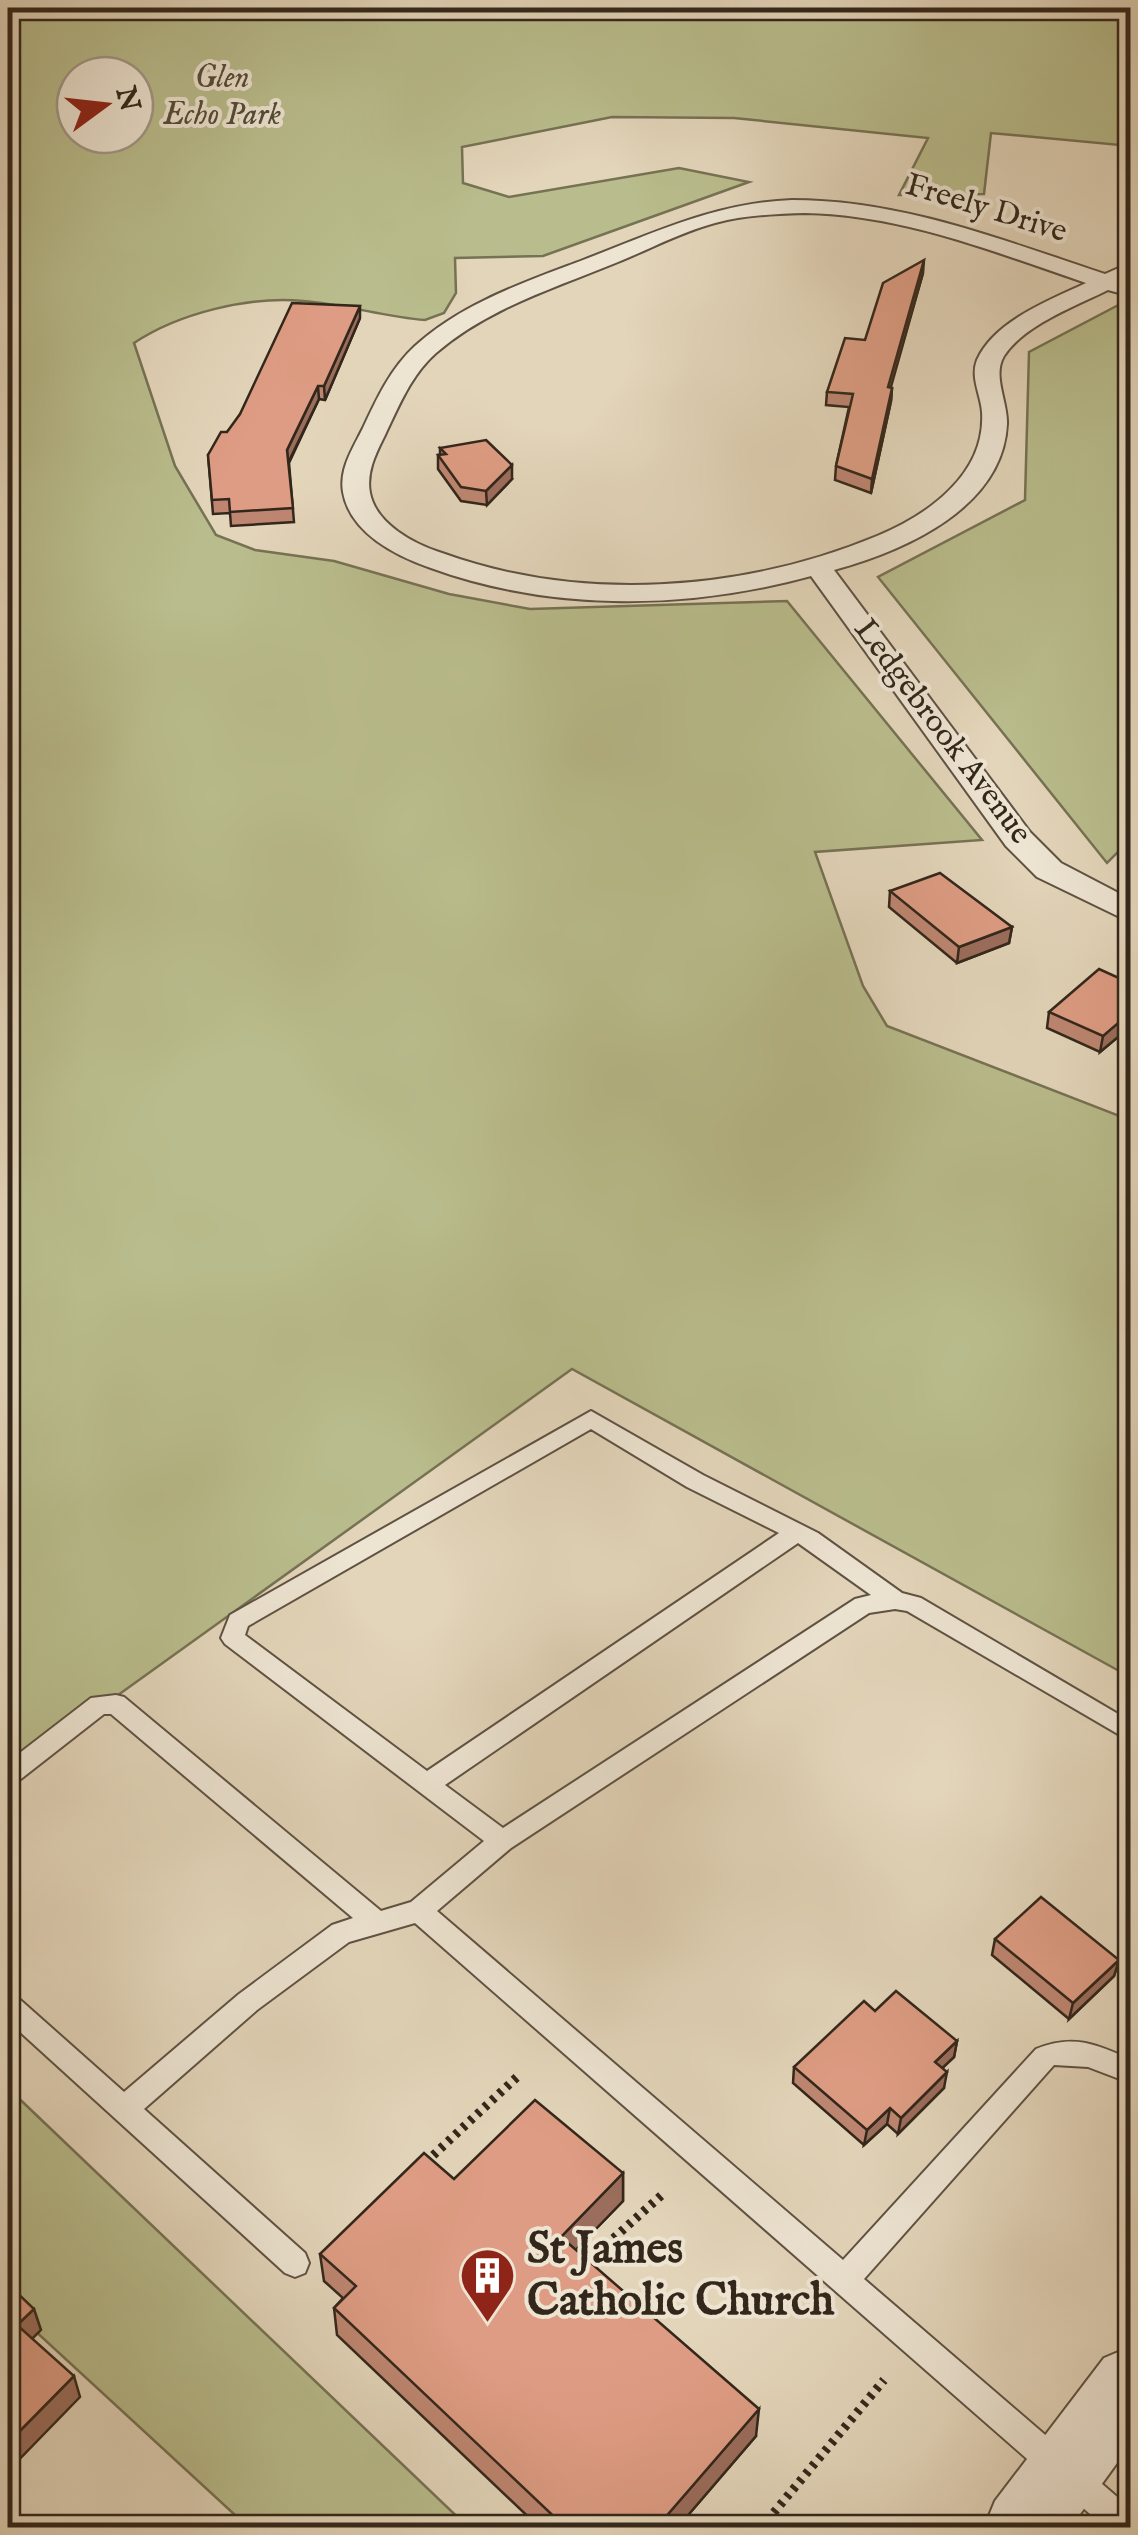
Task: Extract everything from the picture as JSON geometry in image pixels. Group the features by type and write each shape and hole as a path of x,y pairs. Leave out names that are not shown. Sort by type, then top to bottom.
{"street":[{"name":"Freely Drive","path":"798,207 880,214 1122,280 1019,331 990,356 986,374 995,414 993,443 980,474 961,496 893,539 818,567 632,592 494,578 441,564 381,530 362,510 356,492 356,473 394,387 416,358 451,330 495,305 716,216 798,207"},
{"name":"Ledgebrook Avenue","path":"818,567 1018,839 1049,870 1092,896 1130,912"},
{"path":"1043,2499 1130,2384"}],"lane":[{"path":"502,1842 233,1638 238,1621 583,1420 600,1421 695,1481 796,1533 896,1600 934,1614 1130,1732"},
{"path":"426,1785 796,1533"},
{"path":"124,2109 248,2002 340,1933 419,1911 502,1842 836,1620 863,1605 896,1600"},
{"path":"8,1775 99,1705 116,1704 377,1923"},
{"path":"419,1911 843,2281 1043,2499 1130,2528"},
{"path":"8,2005 295,2262"},
{"path":"843,2281 1045,2056 1060,2049 1079,2052 1130,2071"}],"path":[{"path":"423,2165 517,2078"},
{"path":"606,2245 664,2193"},
{"path":"761,2528 884,2380"}],"green space":[{"name":"Glen Echo Park","path":"8,8 1130,8 1130,146 991,133 984,194 899,195 928,138 734,118 612,117 462,147 463,183 509,197 679,168 749,182 543,256 455,258 456,293 444,313 425,320 319,303 260,301 193,315 134,343 175,466 216,535 255,550 334,561 449,594 530,609 787,601 982,840 815,852 863,986 887,1026 1130,1120 1130,1677 572,1369 8,1774"},
{"path":"1130,302 1130,840 1107,863 878,577 1025,500 1029,352"},
{"path":"8,2088 468,2527 248,2527 8,2306"}],"building":[{"path":"924,260 888,387 892,388 872,479 836,466 853,394 827,392 845,338 865,340 883,283"},
{"path":"292,303 360,306 324,386 318,386 287,450 293,508 230,512 229,499 212,500 208,455 221,432 227,432 240,414"},
{"path":"486,440 512,465 486,491 461,487 438,455 446,454 440,448"},
{"path":"940,873 1012,927 959,947 890,891"},
{"path":"1099,969 1130,983 1130,1013 1103,1036 1049,1012"},
{"path":"1041,1897 1119,1960 1073,2003 995,1939"},
{"path":"896,1991 957,2041 935,2062 947,2072 901,2118 890,2108 867,2130 794,2067 864,2001 875,2011"},
{"name":"St James Catholic Church","path":"535,2100 623,2173 561,2237 759,2409 656,2528 566,2528 334,2308 356,2286 320,2254 424,2153 454,2179"},
{"path":"8,2288 34,2309 17,2325 74,2376 8,2443"}],"place":[{"name":"St James Catholic Church","path":"488,2324"}]}
